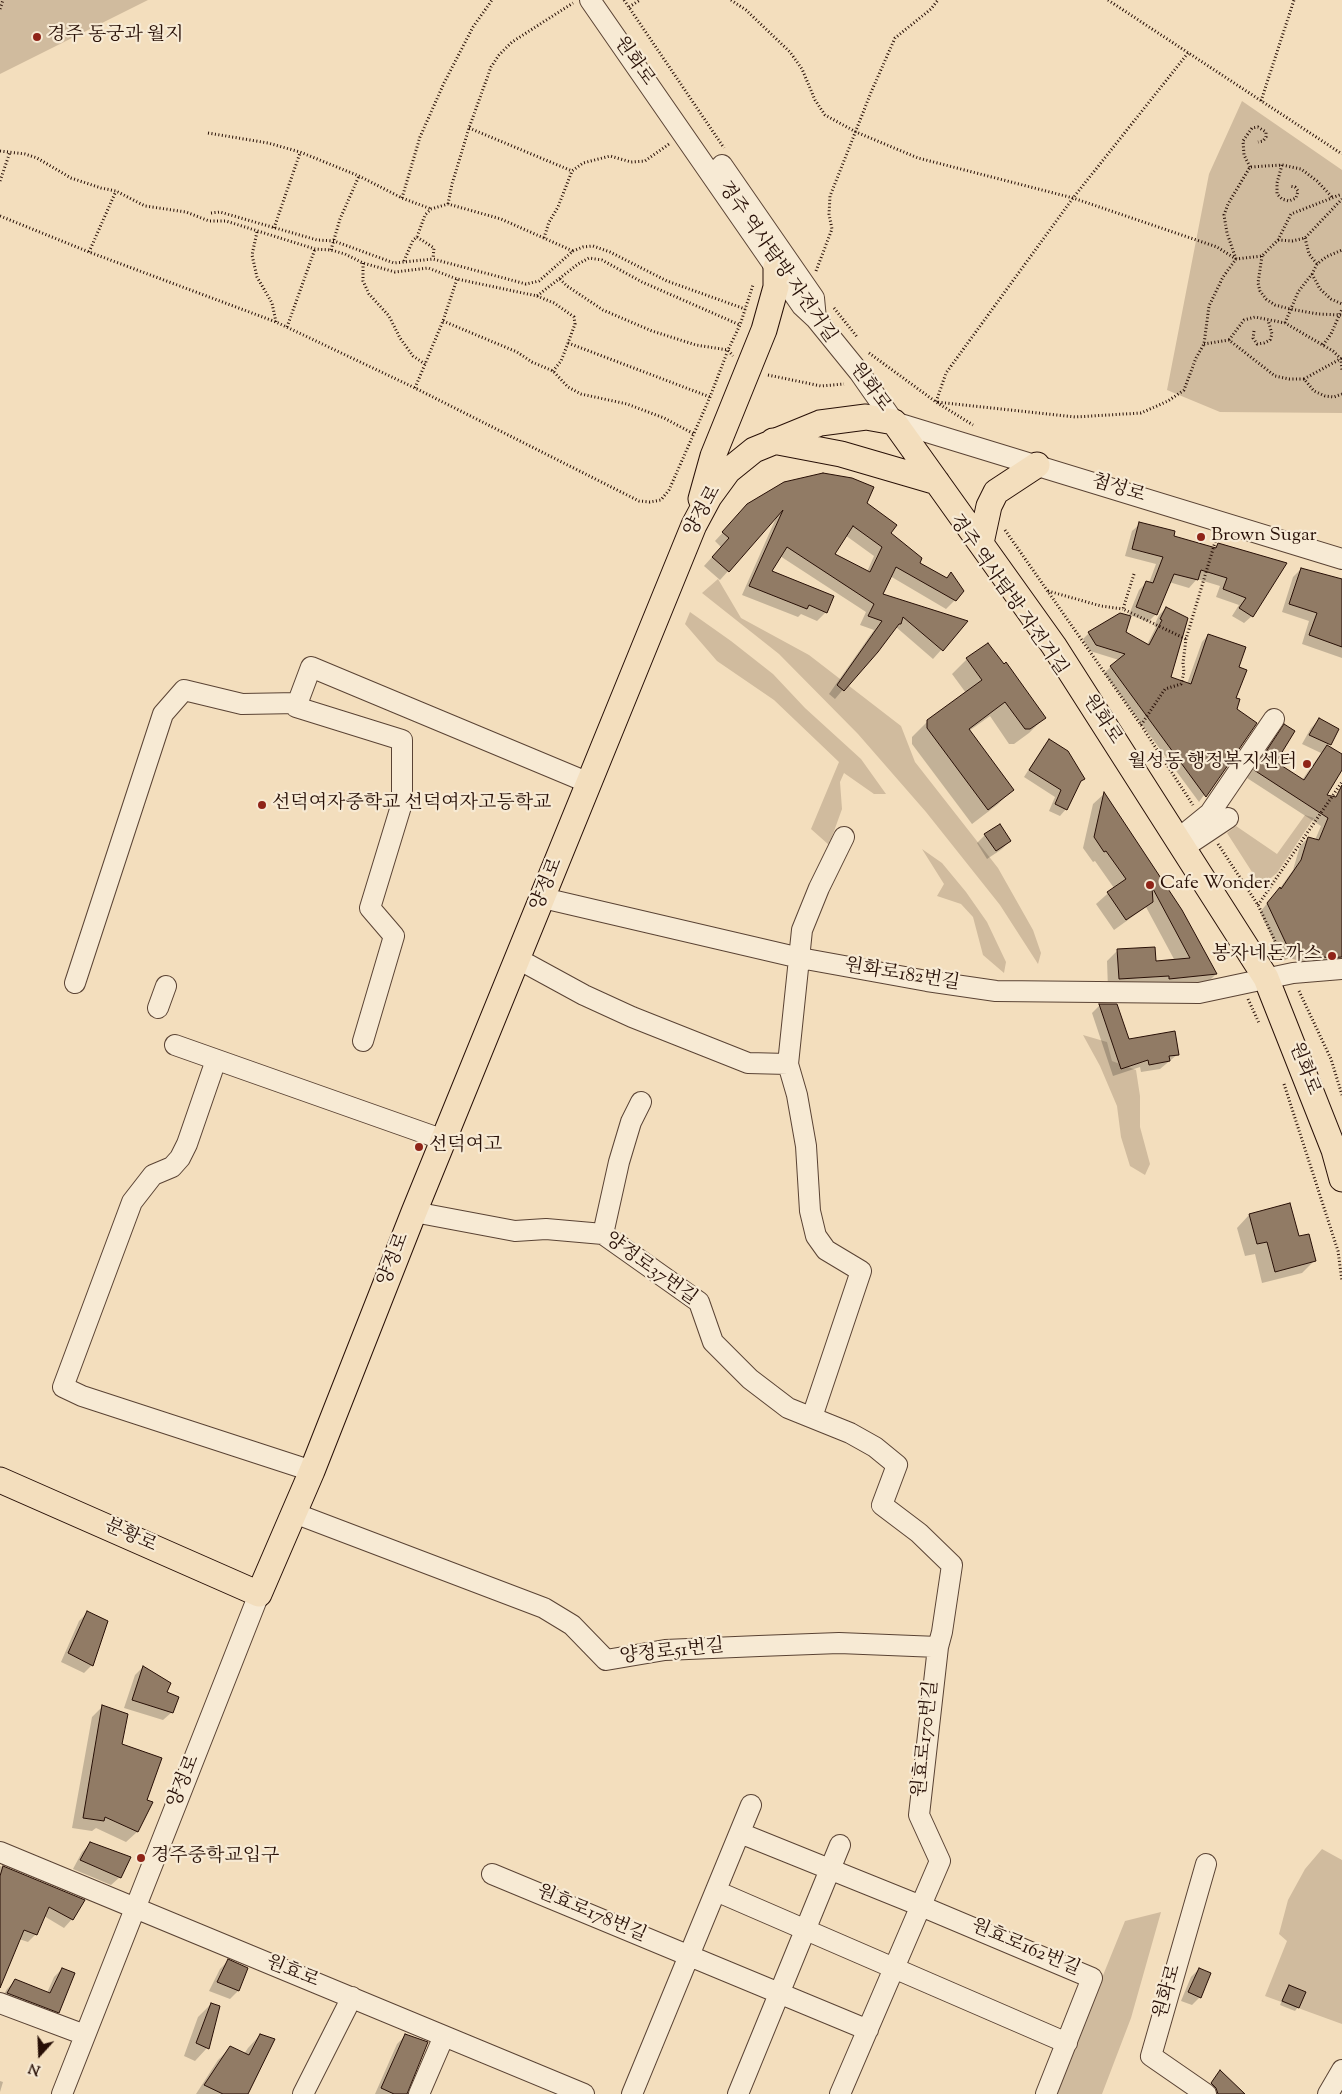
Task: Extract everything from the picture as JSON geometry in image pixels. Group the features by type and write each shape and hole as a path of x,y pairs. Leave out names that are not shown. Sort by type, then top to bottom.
{"main road":[{"path":"694,525 713,456 764,330 776,286 776,267"},
{"name":"양정로","path":"259,1594 312,1471 414,1212 694,525 709,497 728,471 754,450 773,441 820,423 866,418 894,422"},
{"name":"원화로","path":"894,422 1054,646 1266,978 1334,1150 1342,1179"},
{"path":"773,441 841,454 937,482"},
{"path":"981,543 989,506 996,492 1037,465"},
{"name":"분황로","path":"0,1480 259,1594"}],"street":[{"name":"원화로","path":"607,0 814,298 816,319"},
{"name":"원화로","path":"578,3 776,267 802,306 816,319 859,372 894,422"},
{"name":"첨성로","path":"894,422 1342,559"},
{"path":"363,1041 394,936 370,908 402,803 402,740 296,706 311,667 589,783"},
{"path":"75,983 163,714 184,690 242,704 298,702"},
{"path":"1206,826 1210,813 1274,719"},
{"path":"1181,844 1206,826 1228,818"},
{"path":"812,1417 861,1271 826,1250 816,1236 810,1211 804,1137 797,1095 788,1064 802,930 818,888 844,837"},
{"name":"원화로182번길","path":"543,898 800,958 927,981 996,991 1199,993 1266,978 1342,969"},
{"path":"518,959 584,995 632,1017 748,1063 788,1064"},
{"path":"158,1008 166,986"},
{"path":"176,1045 444,1140"},
{"path":"216,1060 180,1158 172,1167 153,1175 132,1202 63,1387 82,1396 312,1471"},
{"path":"602,1234 619,1162 631,1122 641,1102"},
{"name":"양정로37번길","path":"414,1212 514,1231 546,1229 602,1234 700,1302 713,1342 750,1379 788,1408 850,1433 875,1447 896,1465 882,1505 919,1533 952,1565"},
{"name":"양정로51번길","path":"294,1513 544,1608 572,1625 606,1660 666,1650 759,1646 838,1643 938,1647"},
{"name":"원효로170번길","path":"840,2094 940,1861 919,1815 938,1647 952,1565"},
{"name":"양정로","path":"62,2094 259,1594"},
{"path":"632,2094 752,1805"},
{"path":"740,1833 921,1906"},
{"path":"738,2094 840,1846"},
{"name":"원효로","path":"0,1852 584,2094"},
{"name":"원화로","path":"1206,1864 1151,2056 1206,2094"},
{"name":"원효로178번길","path":"492,1874 779,1993"},
{"path":"716,1891 894,1966 1067,2043"},
{"name":"원효로162번길","path":"921,1906 1092,1978 1046,2094"},
{"path":"779,1993 868,2030"},
{"path":"303,2094 352,1997"},
{"path":"0,2003 85,2036"},
{"path":"419,2094 444,2036"},
{"path":"1328,2094 1342,2070"}],"path":[{"path":"0,9 3,0"},
{"path":"402,198 420,137 432,110 473,27 492,0"},
{"name":"경주 역사탐방 자전거길","path":"624,0 729,155"},
{"path":"629,7 640,0"},
{"path":"731,0 746,10 790,52 802,69 815,100 825,115 856,132 918,158 1074,198 1217,247 1236,259 1262,256"},
{"path":"813,279 832,228 829,214 830,196 895,38 931,9 938,0"},
{"path":"1108,0 1342,154"},
{"path":"1261,101 1294,0"},
{"path":"448,204 469,128 491,67 499,55 512,42 578,3"},
{"path":"1188,53 1074,198 946,373 936,402 1075,417 1141,414 1168,402 1184,390 1196,358 1204,344 1208,306 1223,277 1236,259"},
{"path":"1250,167 1244,155 1243,141 1252,128 1258,127 1266,132 1266,137 1263,141 1258,142"},
{"path":"469,128 572,171"},
{"path":"208,133 268,143 300,152 359,176 402,198 431,209"},
{"path":"544,238 549,222 558,207 572,171 583,163 610,156 631,162 645,161 672,142"},
{"path":"0,151 25,154 37,158 72,178 86,184 116,191 145,206 186,212 209,221 226,221 315,249 331,250 346,254 363,262 395,272 428,268 457,279 537,296 554,303 574,317 575,324 568,343 561,361 553,371"},
{"path":"0,181 10,152"},
{"path":"274,228 300,152"},
{"path":"1250,167 1282,165 1301,169 1317,181 1332,197"},
{"path":"1282,165 1277,194 1282,199 1289,201 1296,198 1298,191 1295,187 1289,186"},
{"path":"1236,259 1227,233 1224,215 1228,204 1250,167"},
{"path":"331,250 340,219 359,176"},
{"path":"89,252 116,191"},
{"path":"1340,315 1318,314 1275,305 1266,299 1260,291 1258,283 1262,256 1278,240 1291,214 1342,194"},
{"path":"1278,240 1292,241 1305,238 1342,199"},
{"path":"404,261 413,240 418,237 425,215 431,209 448,204 501,219 573,251"},
{"path":"211,213 220,212 317,240 334,241 394,263 433,260 526,284 539,281 573,251 593,246 610,252 667,281 745,310"},
{"path":"0,216 89,252 276,322 415,388 639,502 661,500 669,490 740,325 754,282"},
{"path":"258,232 252,255 257,277 272,303 276,322"},
{"path":"418,237 434,248 433,260"},
{"path":"1305,238 1309,254 1317,264"},
{"path":"287,327 315,249"},
{"path":"1285,323 1298,292 1317,264 1326,257 1342,250"},
{"path":"537,296 578,264 590,258 602,260 642,282 740,325"},
{"path":"363,262 363,282 369,294 389,316 412,356 425,364"},
{"path":"1312,274 1320,289 1331,299 1342,304"},
{"path":"415,388 443,321 457,279"},
{"path":"560,279 567,286 603,310 652,331 696,345 728,350 735,360 753,372 821,386 844,384"},
{"name":"경주 역사탐방 자전거길","path":"830,301 869,353 936,402 980,430"},
{"path":"1322,345 1331,334 1342,309"},
{"path":"1204,344 1229,340 1244,320 1256,317 1267,319 1285,323 1333,351 1341,358 1342,371"},
{"path":"1254,331 1253,338 1257,344 1270,340 1272,334 1267,319"},
{"path":"443,321 517,352 532,362 553,371 568,387 581,394 627,404 664,418 694,434"},
{"path":"1229,340 1275,376 1289,379 1304,379 1341,358"},
{"path":"568,343 710,397"},
{"path":"838,376 848,390"},
{"path":"1304,379 1314,391 1325,396 1334,397 1342,394"},
{"name":"경주 역사탐방 자전거길","path":"989,506 1141,725 1258,906 1331,1060 1342,1095"},
{"path":"1141,725 1165,689 1181,684 1184,672 1186,639 1221,522"},
{"path":"1123,609 1134,574"},
{"path":"1048,591 1101,606 1123,609 1186,639"},
{"path":"1258,906 1342,782"},
{"path":"1241,983 1262,1029"},
{"path":"1283,1083 1338,1251 1342,1281"}],"shaded area":[{"name":"경주 동궁과 월지","path":"0,0 148,0 0,74"},
{"path":"1242,101 1342,170 1342,413 1220,412 1167,390 1209,174"},
{"path":"718,579 741,618 809,655 901,726 915,762 998,868 1033,930 1041,953 1038,964 1000,905 926,812 858,734 779,654 702,593"},
{"path":"690,612 773,674 805,708 861,759 886,794 874,794 844,773 840,782 842,809 829,845 811,829 839,762 774,700 717,661 685,624"},
{"path":"1305,815 1314,818 1277,873 1261,886 1227,833 1236,826 1277,854"},
{"path":"922,849 942,863 987,922 1006,962 1004,973 983,955 973,917 961,904 937,896 944,884"},
{"path":"1083,1035 1107,1042 1112,1061 1136,1070 1140,1096 1140,1127 1150,1164 1145,1175 1130,1166 1121,1137 1117,1106 1100,1066"},
{"path":"1322,1849 1342,1860 1342,2024 1265,1996 1287,1941 1279,1934 1288,1900 1305,1869"},
{"path":"1161,1912 1131,2018 1102,2094 1055,2094 1125,1921"}],"building":[{"path":"823,473 852,478 874,487 867,503 897,525 891,533 922,558 920,563 947,578 951,572 964,591 956,601 896,567 883,594 968,621 943,651 903,617 901,624 899,624 878,652 844,691 837,685 882,621 868,616 874,604 787,547 772,571 834,596 827,613 809,605 807,609 749,586 783,510 729,572 712,557 729,538 722,532 747,504 784,482","holes":["853,526 882,547 870,572 835,554"]},
{"path":"1139,522 1175,531 1174,536 1216,548 1218,543 1287,563 1253,617 1239,608 1246,598 1223,589 1227,578 1201,570 1198,580 1174,574 1157,615 1136,607 1146,581 1153,583 1163,557 1132,549"},
{"path":"1301,568 1342,579 1342,647 1309,635 1317,613 1289,604"},
{"path":"1166,607 1188,618 1171,677 1191,684 1208,634 1246,647 1239,667 1247,670 1236,698 1240,699 1237,709 1257,723 1206,797 1110,666 1125,654 1096,645 1088,632 1120,613 1131,616 1126,632 1149,645 1162,620 1160,619"},
{"path":"988,643 1004,664 1006,662 1046,718 1030,729 1025,729 1005,702 969,729 1014,790 988,810 927,728 927,720 982,680 966,658"},
{"path":"1319,718 1339,729 1331,745 1309,735"},
{"path":"1284,724 1295,731 1276,762 1304,780 1327,745 1342,754 1342,770 1327,795 1336,797 1342,785 1342,957 1328,958 1299,950 1291,954 1267,903 1280,887 1281,889 1301,860 1308,837 1319,840 1328,818 1254,770"},
{"path":"1049,739 1068,751 1085,779 1081,781 1067,810 1055,804 1061,790 1029,770"},
{"path":"1104,792 1182,910 1217,974 1169,979 1169,976 1119,979 1117,949 1155,947 1156,961 1190,958 1152,887 1153,902 1126,920 1107,892 1126,879 1094,837"},
{"path":"1000,824 1011,841 996,851 984,834"},
{"path":"1099,1004 1117,1004 1129,1039 1175,1031 1179,1055 1169,1056 1170,1061 1149,1065 1148,1060 1121,1069"},
{"path":"1290,1203 1299,1236 1309,1234 1316,1261 1275,1272 1267,1242 1257,1244 1249,1214"},
{"path":"87,1611 108,1621 93,1666 68,1653"},
{"path":"143,1666 171,1683 167,1692 179,1697 173,1713 132,1700"},
{"path":"102,1705 128,1714 122,1744 162,1758 147,1800 153,1802 138,1832 105,1817 104,1821 83,1818"},
{"path":"90,1842 131,1857 121,1878 80,1860"},
{"path":"3,1866 85,1900 73,1920 49,1907 37,1935 24,1930 0,1988 0,1876"},
{"path":"228,1959 248,1968 239,1991 217,1982"},
{"path":"62,1968 75,1973 59,2013 7,1993 15,1979 50,1993"},
{"path":"1199,1968 1211,1973 1201,1998 1188,1992"},
{"path":"1289,1985 1306,1992 1299,2008 1282,2001"},
{"path":"211,2003 220,2006 209,2049 196,2043"},
{"path":"260,2034 275,2039 248,2094 223,2094 204,2085 230,2046 249,2055"},
{"path":"405,2034 428,2042 407,2094 394,2094 381,2088"},
{"path":"1220,2070 1245,2094 1218,2094 1216,2088 1211,2083"}],"place":[{"name":"경주 동궁과 월지","path":"37,37"},
{"name":"Brown Sugar","path":"1201,537"},
{"name":"월성동 행정복지센터","path":"1307,764"},
{"name":"선덕여자중학교 선덕여자고등학교","path":"262,805"},
{"name":"Cafe Wonder","path":"1150,885"},
{"name":"봉자네돈까스","path":"1332,956"},
{"name":"선덕여고","path":"419,1147"},
{"name":"경주중학교입구","path":"141,1858"}]}
